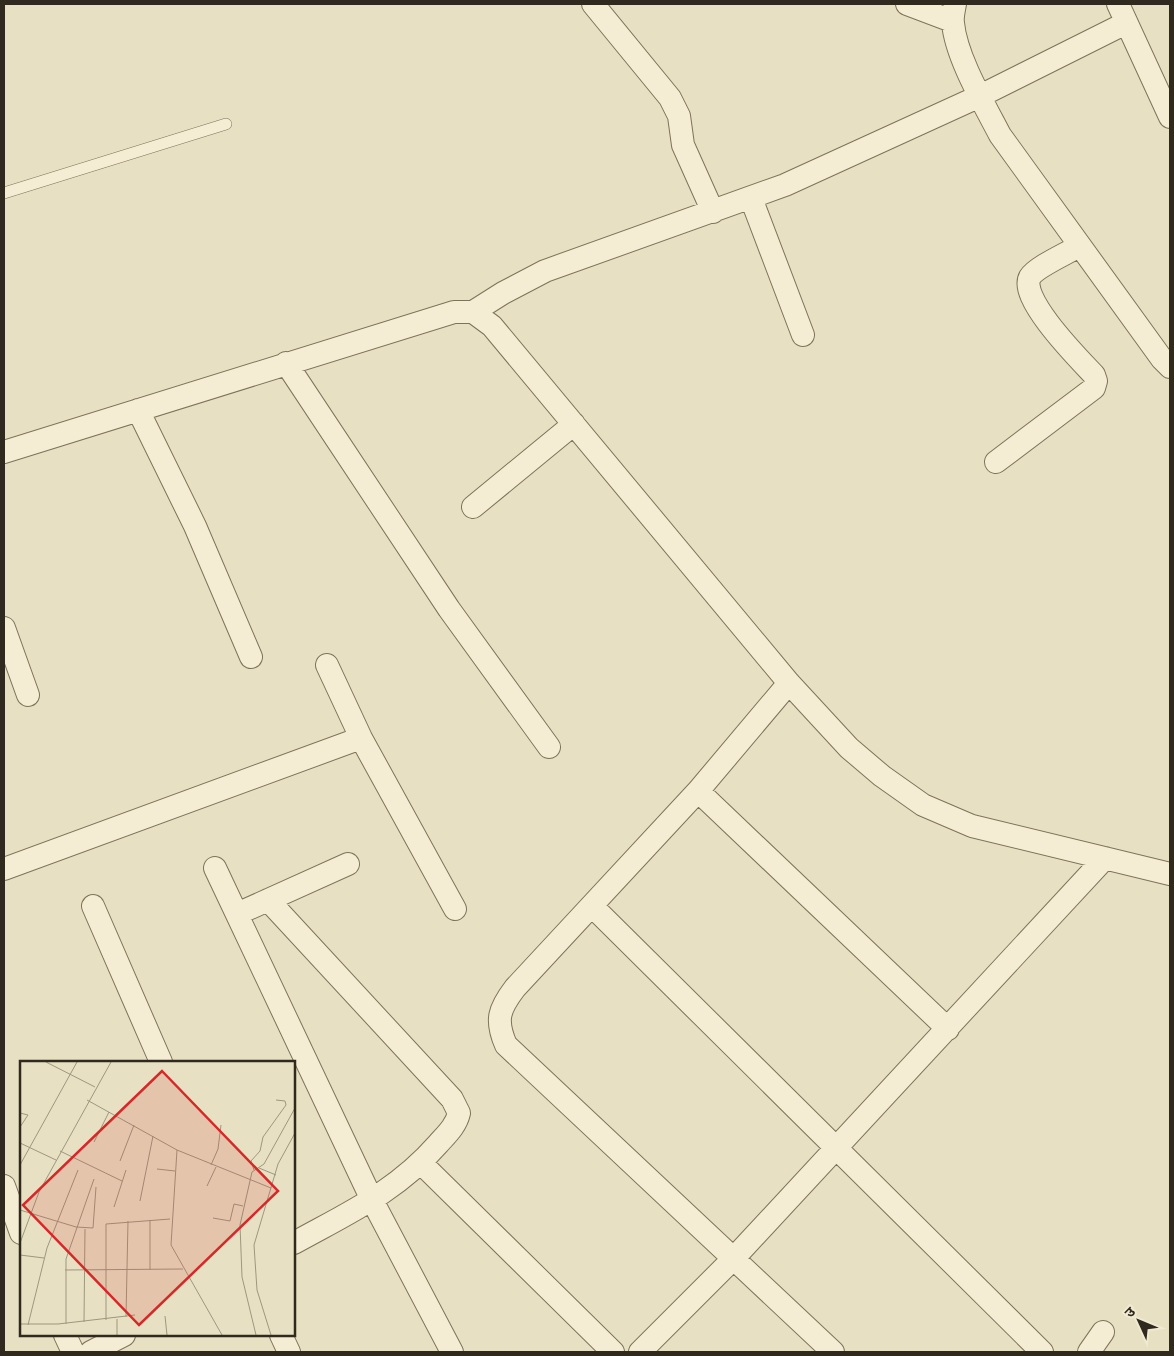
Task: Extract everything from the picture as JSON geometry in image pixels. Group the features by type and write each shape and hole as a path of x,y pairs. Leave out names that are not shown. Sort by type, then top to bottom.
{"street":[{"path":"593,4 673,103 679,116 683,145 713,212"},
{"path":"907,4 954,12 955,38 980,96 1000,135 1079,246 1170,367"},
{"path":"4,452 454,312 473,312 509,289 545,271 752,198 980,96 1122,14 1170,117"},
{"path":"752,198 803,335"},
{"path":"996,462 1094,388 1096,381 1094,375 1057,336 1028,286 1030,278 1036,271 1079,246"},
{"path":"473,312 492,326 789,683 849,748 882,776 923,805 972,826 1170,874"},
{"path":"286,364 449,609 549,747"},
{"path":"138,410 195,526 251,657"},
{"path":"473,507 574,424"},
{"path":"4,628 28,695"},
{"path":"328,665 361,738 455,908"},
{"path":"789,683 698,791 593,907 515,988 503,1004 499,1020 501,1033 506,1045 833,1352"},
{"path":"4,869 361,738"},
{"path":"698,791 948,1029"},
{"path":"640,1352 734,1258 1105,858"},
{"path":"237,914 348,864"},
{"path":"215,868 372,1200 452,1352"},
{"path":"268,900 452,1099 459,1113 454,1125 421,1163 405,1178 372,1200 295,1242"},
{"path":"93,906 161,1061"},
{"path":"593,907 1042,1352"},
{"path":"421,1163 613,1352"},
{"path":"4,1186 20,1230"},
{"path":"1089,1352 1102,1332"},
{"path":"65,1336 73,1352"},
{"path":"92,1352 122,1336"},
{"path":"281,1336 289,1352"}],"lane":[{"path":"4,193 226,124"}]}
